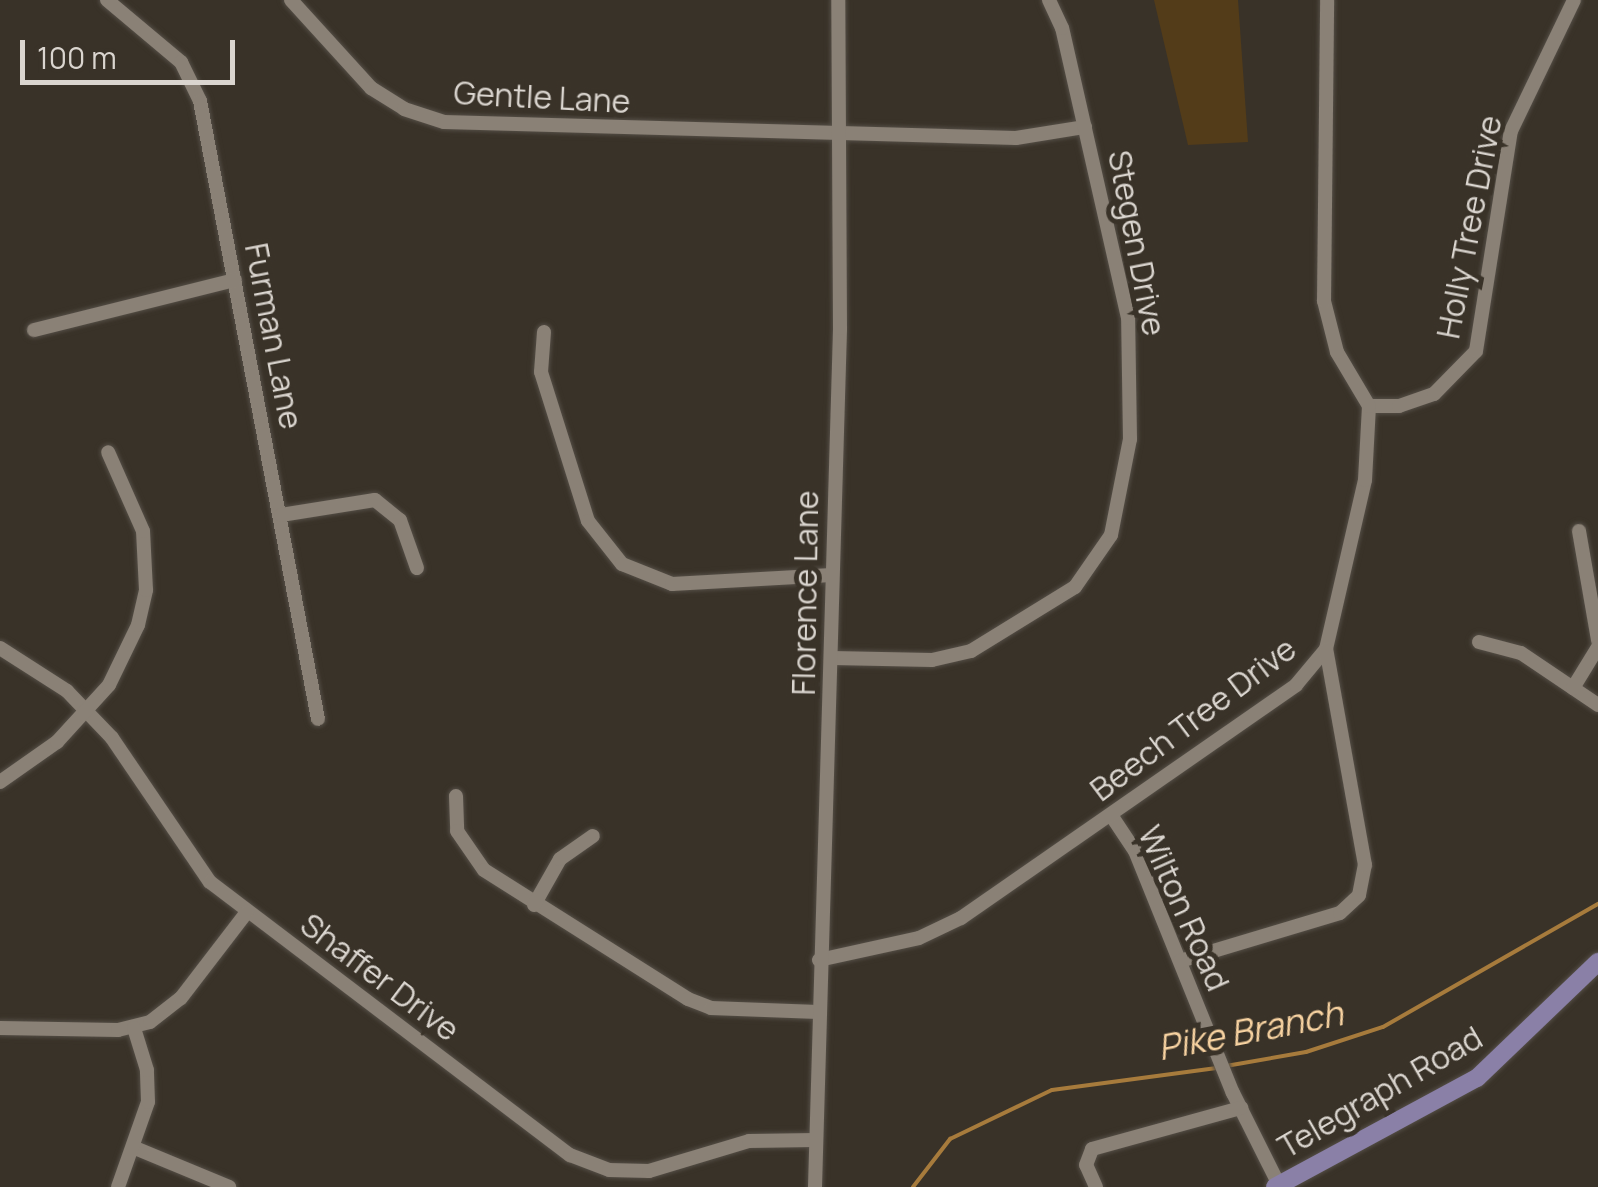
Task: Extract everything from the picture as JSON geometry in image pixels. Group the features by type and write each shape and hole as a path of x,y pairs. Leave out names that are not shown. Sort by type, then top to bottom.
{"main road":[{"name":"Telegraph Road","path":"1278,1186 1477,1078 1598,962"}],"street":[{"name":"Furman Lane","path":"108,0 181,62 200,100 318,719"},
{"name":"Gentle Lane","path":"291,0 371,88 404,109 444,122 1016,138 1085,126"},
{"name":"Florence Lane","path":"815,1187 819,960 832,658 838,0"},
{"name":"Stegen Drive","path":"832,658 932,660 971,651 1075,587 1102,554 1120,507 1133,387 1122,284 1062,28 1049,0"},
{"path":"1327,0 1324,300 1337,352 1369,406"},
{"name":"Holly Tree Drive","path":"1369,406 1399,406 1434,394 1476,351 1511,131 1574,0"},
{"path":"34,330 235,280"},
{"path":"544,332 541,372 588,521 622,564 672,584 832,575"},
{"name":"Beech Tree Drive","path":"819,960 934,932 1111,815 1296,684 1326,649 1365,480 1369,406"},
{"path":"0,782 44,753 86,710 122,664 146,590 140,517 108,452"},
{"path":"281,516 374,500 400,520 416,568"},
{"path":"1573,688 1598,643 1580,531"},
{"path":"1479,642 1521,653 1598,705"},
{"name":"Shaffer Drive","path":"0,648 46,675 86,710 124,753 192,862 247,912 586,1163 650,1171 749,1141 816,1140"},
{"path":"1180,961 1340,913 1358,895 1364,864 1326,649"},
{"path":"456,796 457,831 472,856 534,905 697,1004 818,1012"},
{"name":"Wilton Road","path":"1111,815 1135,851 1240,1108 1278,1186"},
{"path":"534,905 560,859 593,836"},
{"path":"0,1028 134,1028 174,1005 247,912"},
{"path":"118,1187 134,1148 148,1088 134,1028"},
{"path":"1096,1187 1086,1165 1092,1149 1240,1108"},
{"path":"134,1148 229,1187"}],"shaded area":[{"path":"1154,0 1238,0 1248,142 1188,145"}],"waterway":[{"name":"Pike Branch","path":"1226,1066 1306,1052 1383,1027 1598,904"},
{"name":"Pike Branch","path":"913,1187 950,1139 1052,1090 1217,1068"}]}
